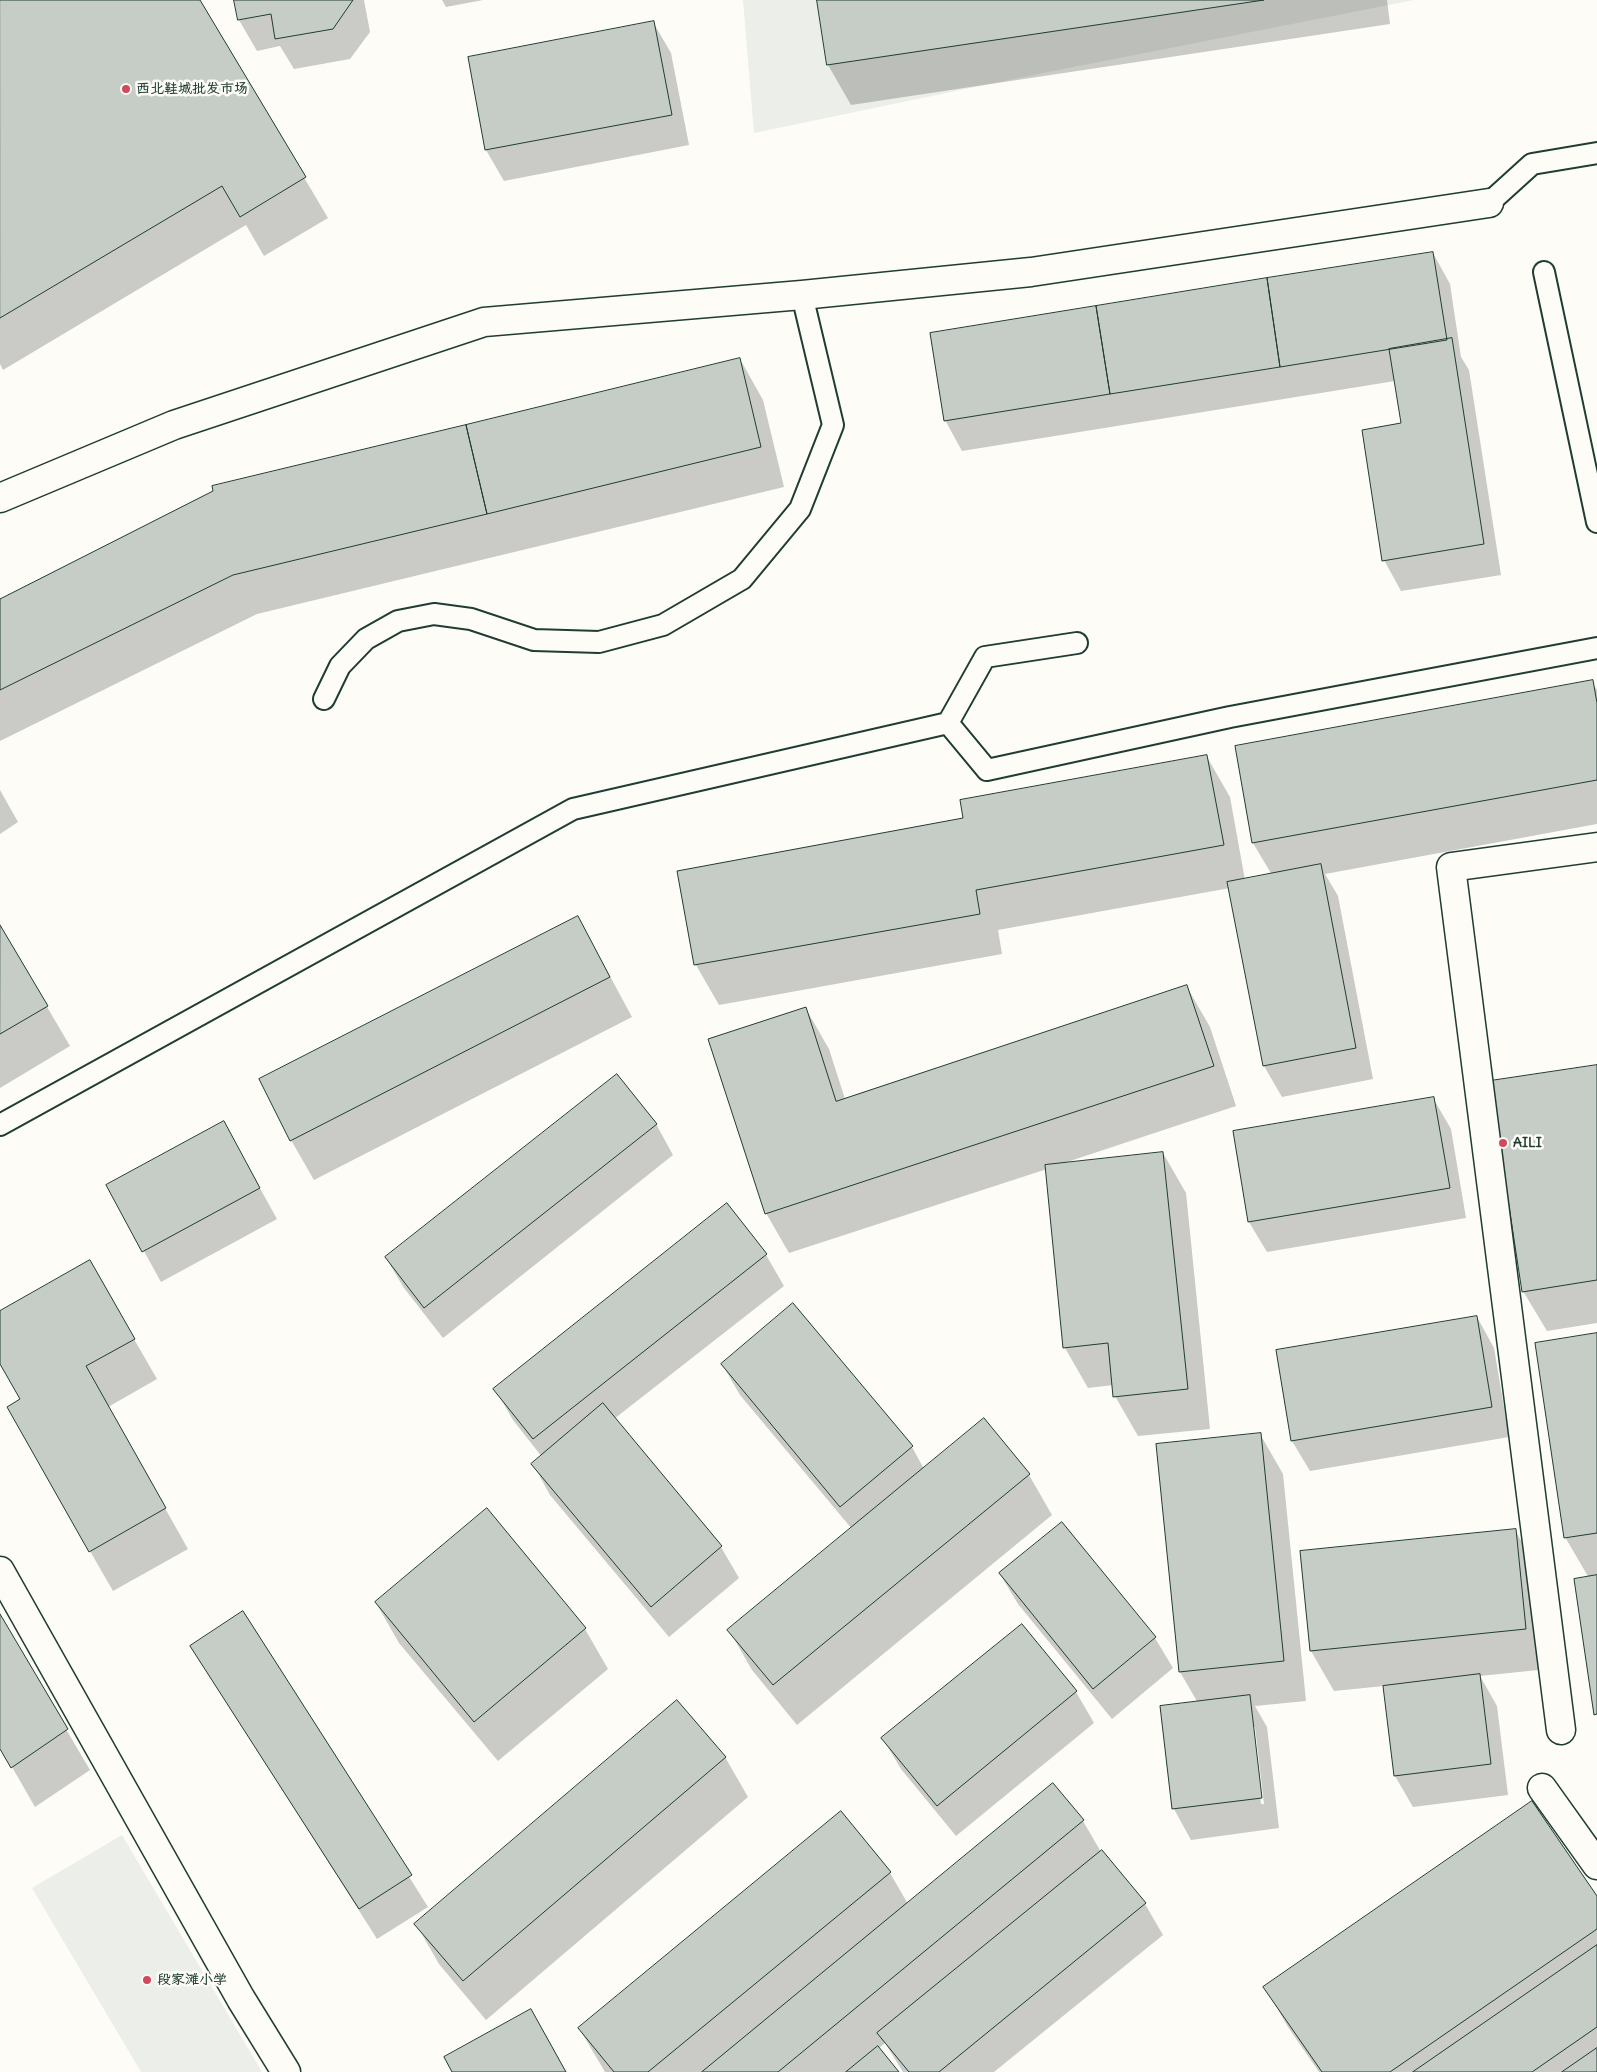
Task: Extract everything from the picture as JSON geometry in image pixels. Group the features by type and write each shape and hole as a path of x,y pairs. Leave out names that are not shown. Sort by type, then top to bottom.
{"street":[{"path":"0,498 174,425 484,322 802,296 1031,272 1489,203"},
{"path":"1561,1730 1452,867 1597,847"},
{"path":"0,1571 237,1990 286,2072"},
{"path":"1542,1788 1597,1865"}],"lane":[{"path":"1489,203 1532,164 1597,153"},
{"path":"1544,272 1597,522"},
{"path":"324,699 340,666 366,639 398,621 434,614 471,619 534,640 599,642 663,625 742,579 800,509 833,425 802,296"},
{"path":"0,1125 573,809 948,723 985,656 1077,643"},
{"path":"948,723 987,770 1230,717 1597,648"}],"shaded area":[{"path":"743,0 1414,0 1033,75 754,133"},
{"name":"段家滩小学","path":"122,1835 262,2072 141,2072 32,1888"}],"building":[{"name":"西北鞋城批发市场","path":"0,0 200,0 306,177 240,217 222,186 0,318"},
{"path":"234,0 353,0 333,29 275,39 271,14 238,20"},
{"path":"817,0 1264,0 827,65"},
{"path":"654,21 672,115 485,150 468,57"},
{"path":"1433,252 1447,340 1280,367 1267,278"},
{"path":"1267,278 1280,367 1110,394 1096,306"},
{"path":"1096,306 1110,394 944,421 930,333"},
{"path":"1452,338 1484,544 1382,561 1362,430 1401,423 1389,349"},
{"path":"740,358 761,447 487,514 466,425"},
{"path":"466,425 487,514 233,575 0,690 0,599 213,491 212,486"},
{"path":"1593,680 1597,703 1597,780 1252,843 1235,746"},
{"path":"1207,755 1224,845 976,890 980,914 694,965 677,871 963,818 960,800"},
{"path":"1321,864 1356,1048 1263,1066 1227,882"},
{"path":"578,916 610,977 290,1141 259,1079"},
{"path":"0,925 48,1006 0,1034"},
{"path":"1187,985 1214,1066 765,1214 708,1039 806,1007 836,1101"},
{"path":"1597,1065 1597,1280 1522,1292 1490,1081"},
{"path":"617,1074 657,1124 424,1308 385,1257"},
{"path":"1434,1097 1450,1188 1248,1222 1233,1131"},
{"path":"224,1121 260,1188 142,1252 106,1185"},
{"path":"1163,1152 1188,1389 1113,1397 1108,1343 1063,1348 1045,1165"},
{"path":"727,1203 767,1254 533,1439 493,1389"},
{"path":"90,1260 135,1339 86,1366 166,1508 89,1552 7,1407 20,1399 0,1364 0,1311"},
{"path":"793,1303 913,1446 840,1507 721,1364"},
{"path":"1477,1316 1492,1407 1291,1441 1276,1350"},
{"path":"1597,1333 1597,1533 1564,1538 1535,1343"},
{"path":"603,1403 722,1546 651,1607 531,1464"},
{"path":"984,1418 1030,1474 773,1685 727,1630"},
{"path":"1261,1433 1284,1661 1179,1672 1156,1444"},
{"path":"487,1508 586,1628 474,1722 375,1602"},
{"path":"1062,1522 1156,1637 1093,1689 999,1573"},
{"path":"1516,1529 1526,1629 1310,1651 1300,1551"},
{"path":"1597,1575 1597,1714 1594,1715 1574,1579"},
{"path":"243,1611 412,1875 359,1909 190,1646"},
{"path":"0,1614 68,1729 11,1768 0,1749"},
{"path":"1022,1624 1077,1691 937,1806 881,1738"},
{"path":"1480,1674 1491,1764 1394,1776 1383,1686"},
{"path":"1250,1695 1262,1798 1172,1809 1160,1706"},
{"path":"677,1700 726,1757 463,1981 414,1924"},
{"path":"1053,1783 1084,1820 778,2072 702,2072"},
{"path":"1532,1801 1597,1896 1597,1929 1390,2072 1322,2072 1263,1987"},
{"path":"841,1811 891,1872 648,2072 614,2072 578,2028"},
{"path":"1102,1850 1146,1903 939,2072 909,2072 877,2033"},
{"path":"1597,1945 1597,2027 1532,2072 1413,2072"},
{"path":"531,2009 566,2072 452,2072 444,2057"},
{"path":"878,2046 899,2072 846,2072"},
{"path":"1597,2048 1597,2072 1562,2072"}],"place":[{"name":"西北鞋城批发市场","path":"126,89"},
{"name":"AILI","path":"1503,1143"},
{"name":"段家滩小学","path":"147,1980"}]}
